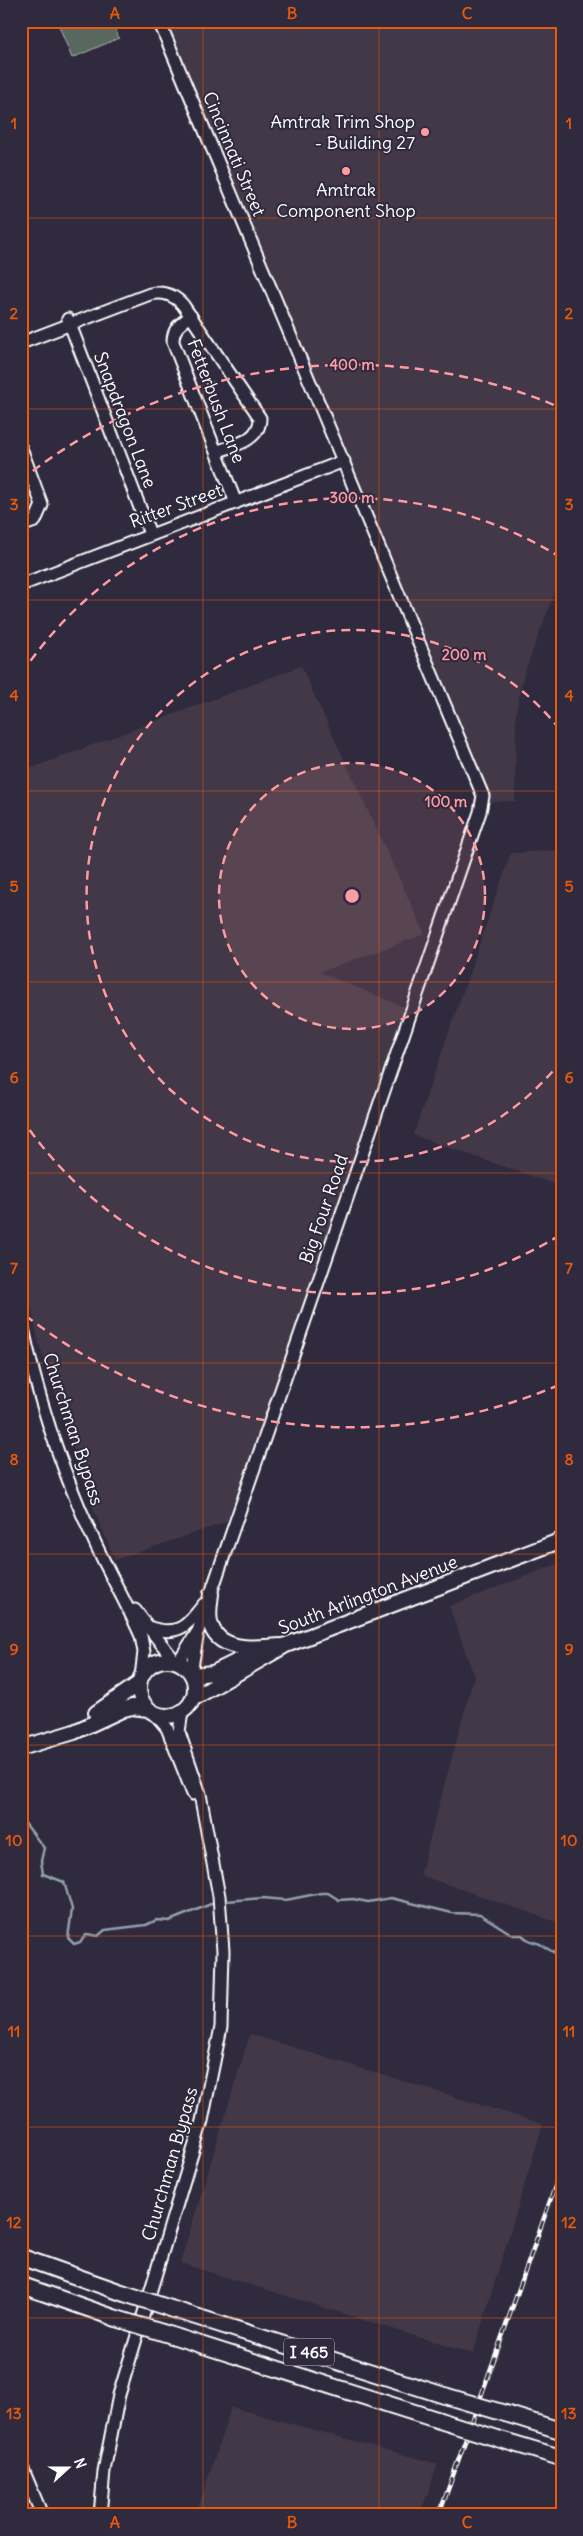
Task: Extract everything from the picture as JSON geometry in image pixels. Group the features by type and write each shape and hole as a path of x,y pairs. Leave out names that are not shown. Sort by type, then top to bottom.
{"highway":[{"name":"I 465","path":"21,2257 172,2309 446,2396 562,2430"},
{"name":"I 465","path":"21,2285 164,2334 562,2458"}],"main road":[{"name":"South Arlington Avenue","path":"194,1698 286,1645 562,1540"},
{"path":"211,1594 210,1624 220,1638 243,1648 286,1645"},
{"name":"South Arlington Avenue","path":"191,1674 212,1673 268,1647"},
{"path":"21,1748 74,1732 132,1707 169,1717 182,1712 194,1698 195,1686 191,1674 176,1661 166,1660 150,1664 140,1680 116,1701 49,1738"},
{"path":"140,1680 140,1698 151,1712"}],"street":[{"name":"Cincinnati Street","path":"159,21 479,782 483,800"},
{"path":"21,343 69,321 156,292 168,294 178,299 260,418 259,428 252,437 216,452"},
{"name":"Fetterbush Lane","path":"191,316 178,326 173,335 173,342 236,503"},
{"name":"Snapdragon Lane","path":"69,321 150,534"},
{"path":"21,448 41,500 38,516 31,523 21,526"},
{"name":"Ritter Street","path":"21,585 344,461"},
{"name":"Big Four Road","path":"191,1674 198,1631 483,800"},
{"name":"Churchman Bypass","path":"21,1320 55,1442 97,1548 141,1636 144,1652 140,1680"},
{"name":"Churchman Bypass","path":"97,1548 148,1627 176,1661"},
{"path":"148,1627 164,1633 177,1630 190,1621 211,1594"},
{"name":"Big Four Road","path":"176,1661 198,1631"},
{"name":"Churchman Bypass","path":"151,1712 167,1728 203,1817"},
{"name":"Churchman Bypass","path":"100,2515 104,2471 119,2395 202,2121 221,2027 222,1923 197,1781 179,1732 182,1712"},
{"path":"21,2466 42,2515"}],"shaded area":[{"path":"164,21 562,21 562,573 524,674 520,691 516,715 515,801 487,802"},
{"path":"301,666 425,934 320,972 406,1008 227,1522 115,1560 93,1508 38,1340 21,1260 21,772"},
{"path":"562,850 562,1187 413,1135 511,853"},
{"path":"562,1562 562,1924 420,1875 474,1676 449,1606"},
{"path":"250,2034 543,2124 473,2354 180,2263"},
{"path":"231,2407 438,2464 420,2515 196,2515"}],"green space":[{"path":"57,21 112,21 119,38 72,58"}],"waterway":[{"path":"21,1818 44,1848 41,1861 43,1874 64,1882 72,1909 68,1938 74,1944 80,1942 87,1934 98,1936 105,1930 146,1925 157,1920 169,1921 211,1904"},
{"path":"227,1901 263,1898 286,1900 321,1893 328,1893 339,1900 353,1899 368,1902 391,1898 452,1913 480,1914 513,1935 522,1935 562,1956"}],"railway":[{"path":"439,2515 562,2167"}],"place":[{"name":"Amtrak Trim Shop - Building 27","path":"425,132"},
{"name":"Amtrak Component Shop","path":"346,171"}]}
